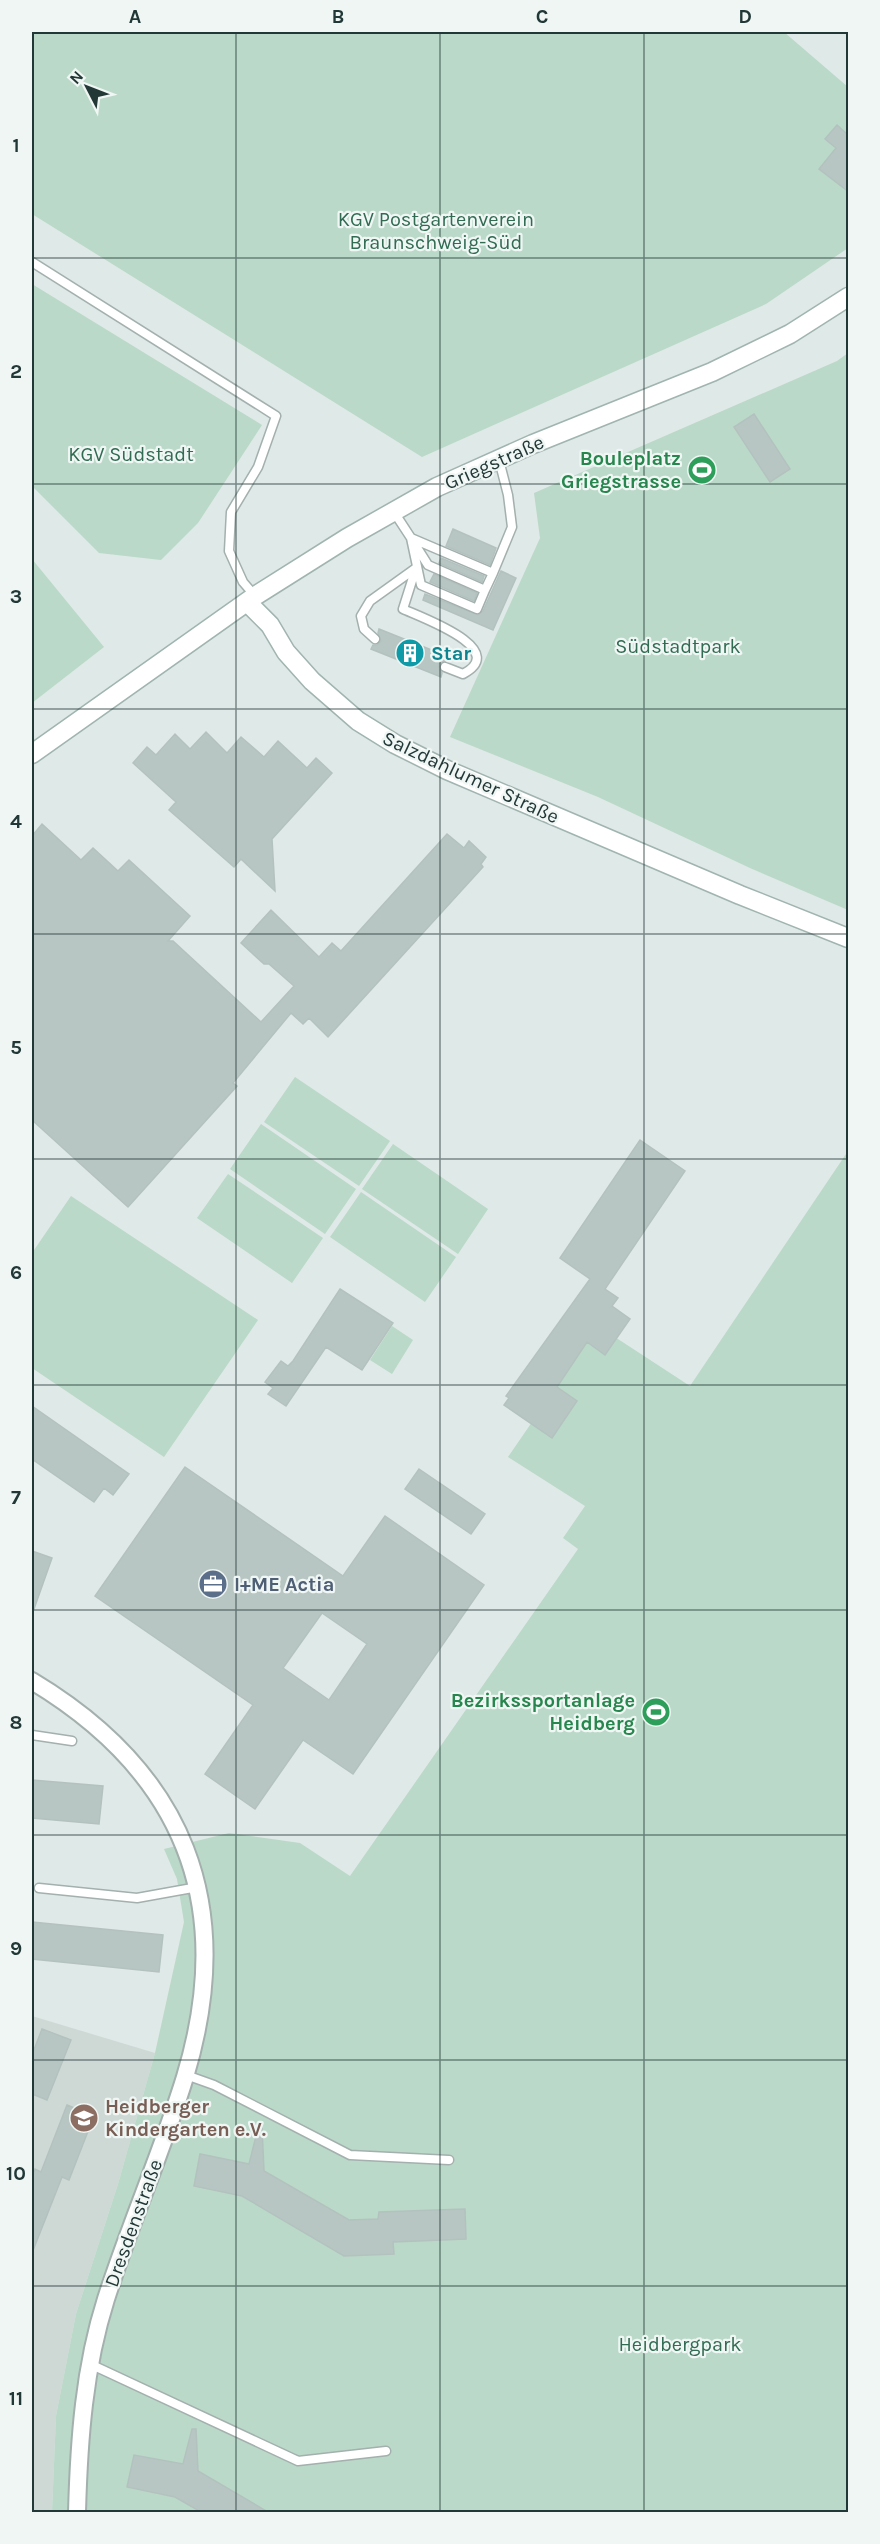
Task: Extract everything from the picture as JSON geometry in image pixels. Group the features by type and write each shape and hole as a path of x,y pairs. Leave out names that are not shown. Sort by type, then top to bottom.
{"main road":[{"name":"Griegstraße","path":"251,599 437,487 712,372 790,334 849,297"},
{"path":"32,754 251,599"},
{"name":"Salzdahlumer Straße","path":"251,599 286,652 312,681 358,721 395,744 447,770 740,896 849,938"}],"street":[{"name":"Dresdenstraße","path":"32,1681 60,1698 91,1722 149,1782 178,1829 198,1887 206,1959 198,2021 186,2075 105,2301 90,2364 79,2443 76,2512"}],"lane":[{"path":"32,261 276,416 258,467 231,512 229,551 251,599"},
{"path":"411,538 420,585 477,609 512,527 508,495 499,460"},
{"path":"394,512 428,565 485,590"},
{"path":"411,538 493,573"},
{"path":"375,639 364,629 361,616 370,600 416,568"},
{"path":"416,568 403,609 462,637 473,647 476,656 475,662 463,674 445,667"},
{"path":"32,1735 72,1741"},
{"path":"39,1888 137,1898 198,1887"},
{"path":"186,2075 214,2085 350,2155 449,2160"},
{"path":"90,2364 298,2461 386,2451"}],"shaded area":[{"name":"Heidberger Kindergarten e.V.","path":"32,2016 155,2053 118,2184 76,2314 56,2416 52,2512 32,2512"}],"green space":[{"name":"KGV Postgartenverein Braunschweig-Süd","path":"32,32 784,32 848,87 848,248 766,304 422,457 32,214"},
{"name":"KGV Südstadt","path":"32,284 262,425 198,523 161,560 99,553 32,486"},
{"name":"Südstadtpark","path":"848,353 848,910 750,868 598,797 450,737 540,538 534,493 837,361"},
{"path":"32,559 104,647 32,703"},
{"path":"295,1077 390,1141 359,1186 264,1122"},
{"path":"261,1124 356,1189 325,1234 230,1169"},
{"path":"393,1144 488,1209 458,1254 362,1189"},
{"name":"Heidbergpark","path":"848,1151 848,2512 52,2512 56,2416 76,2314 118,2184 155,2053 184,1922 177,1879 164,1849 229,1833 300,1843 350,1876 578,1549 563,1538 585,1506 508,1457 598,1326 690,1386"},
{"path":"228,1174 323,1238 292,1283 197,1218"},
{"path":"361,1192 456,1257 425,1302 330,1237"},
{"path":"71,1196 258,1320 164,1457 32,1368 32,1253"},
{"path":"392,1326 413,1340 392,1374 370,1360"}],"building":[{"path":"837,125 847,134 849,132 849,192 819,169 836,148 825,139"},
{"path":"754,414 790,469 770,482 734,427"},
{"path":"453,529 496,548 490,565 446,546"},
{"path":"441,558 484,576 482,582 439,563"},
{"path":"501,571 516,578 493,630 423,600 425,594 478,615 483,611"},
{"path":"434,574 477,593 474,601 430,582"},
{"name":"Star","path":"379,629 449,657 447,661 439,664 441,677 371,649 373,645 381,641"},
{"path":"206,732 227,753 241,737 264,757 278,741 307,768 316,758 332,773 272,839 275,891 241,859 234,867 169,810 176,802 133,763 147,747 156,755 175,734 190,749"},
{"path":"42,824 81,860 93,848 118,871 129,860 190,916 168,941 173,941 261,1022 294,986 269,964 264,964 241,943 271,910 319,957 332,943 341,951 447,834 464,848 469,841 486,857 481,864 483,867 328,1037 309,1018 303,1024 291,1013 233,1083 237,1086 128,1207 32,1120 32,836"},
{"path":"640,1140 685,1171 605,1289 618,1298 612,1306 630,1319 605,1355 587,1342 557,1387 577,1401 552,1438 504,1405 509,1398 506,1396 590,1279 560,1258"},
{"path":"340,1289 393,1323 362,1370 326,1347 286,1406 268,1394 273,1388 265,1382 281,1361 288,1366 293,1361"},
{"path":"32,1406 129,1474 113,1495 104,1488 94,1502 32,1459"},
{"path":"185,1467 343,1576 385,1516 484,1585 353,1774 303,1740 255,1809 205,1774 253,1705 95,1596","holes":["322,1613 367,1644 329,1700 283,1668"]},
{"path":"419,1469 485,1514 471,1534 405,1489"},
{"path":"32,1551 52,1558 34,1609 32,1609"},
{"path":"32,1780 103,1786 99,1824 32,1818"},
{"path":"32,1922 163,1935 159,1972 32,1959"},
{"path":"42,2029 71,2040 47,2100 32,2094 32,2055"},
{"path":"67,2105 94,2116 69,2180 62,2177 32,2253 32,2178 35,2169 41,2172"},
{"path":"258,2128 262,2128 264,2171 349,2220 378,2219 379,2212 465,2209 466,2239 393,2242 394,2254 344,2256 242,2196 194,2186 200,2154 249,2164"},
{"path":"192,2429 196,2429 198,2471 268,2512 201,2512 175,2497 127,2487 134,2455 183,2464"}],"place":[{"name":"Bouleplatz Griegstrasse","path":"702,470"},
{"name":"Star","path":"410,653"},
{"name":"I+ME Actia","path":"213,1584"},
{"name":"Bezirkssportanlage Heidberg","path":"656,1712"},
{"name":"Heidberger Kindergarten e.V.","path":"84,2118"}]}
